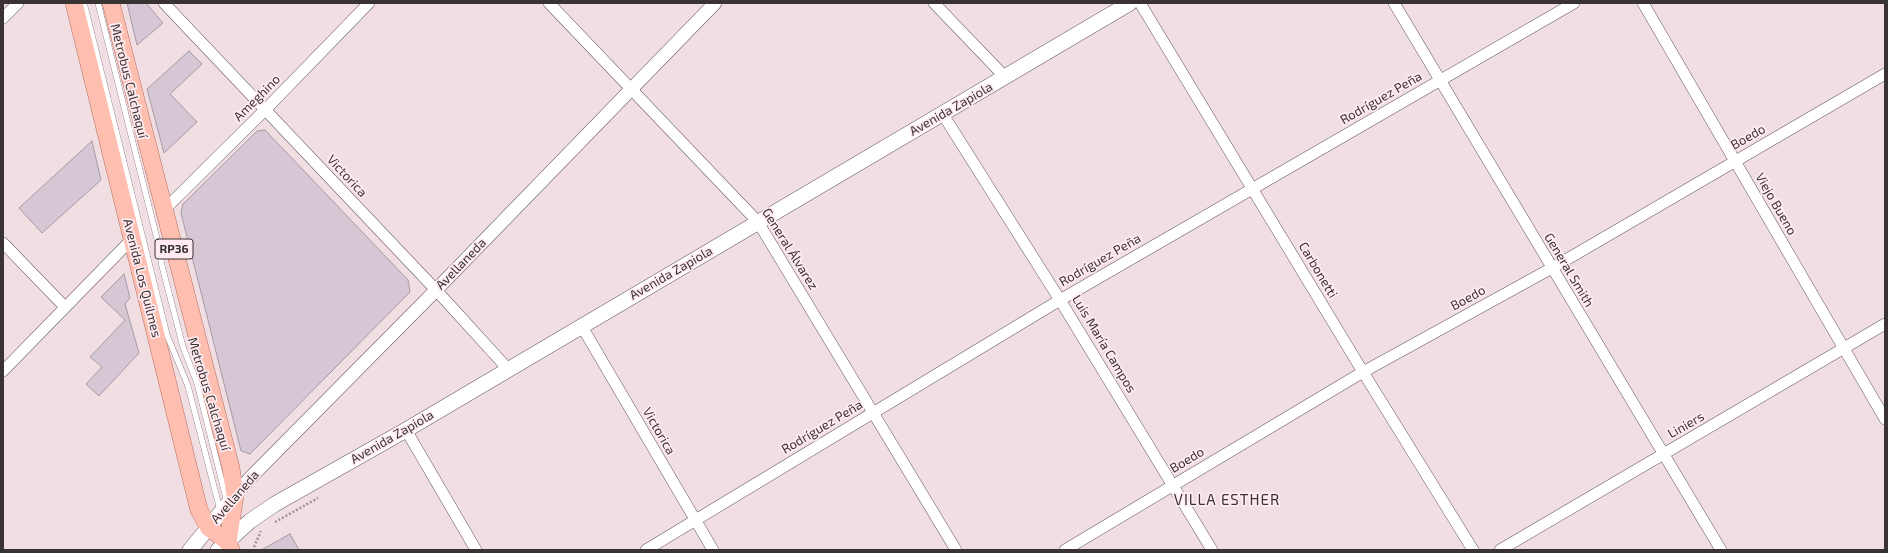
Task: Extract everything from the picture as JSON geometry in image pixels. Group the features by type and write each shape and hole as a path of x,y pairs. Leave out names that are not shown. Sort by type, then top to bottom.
{"main road":[{"name":"Avenida Los Quilmes","path":"74,3 197,504 224,525"},
{"name":"RP36","path":"111,3 231,468 224,525"},
{"name":"Avenida Zapiola","path":"190,550 224,525 250,521 275,504 406,430 581,325 1130,3"}],"street":[{"path":"3,18 18,3"},
{"name":"Victorica","path":"164,3 436,290 508,369"},
{"name":"Ameghino","path":"164,210 265,110 368,3"},
{"name":"General Álvarez","path":"549,3 758,222 956,550"},
{"name":"Avellaneda","path":"224,525 250,477 436,290 715,3"},
{"path":"934,3 1005,77"},
{"name":"Carbonetti","path":"1140,3 1363,372 1473,550"},
{"name":"General Smith","path":"1394,3 1721,550"},
{"name":"Rodríguez Peña","path":"646,550 1060,300 1574,3"},
{"name":"Viejo Bueno","path":"1643,3 1885,419"},
{"name":"Boedo","path":"1065,550 1363,372 1552,268 1885,74"},
{"name":"Luis María Campos","path":"942,113 1060,300 1212,550"},
{"path":"3,371 64,306 132,239"},
{"path":"3,243 64,306"},
{"name":"Liniers","path":"1500,550 1885,324"},
{"name":"Victorica","path":"581,325 713,550"},
{"path":"406,430 476,550"}],"lane":[{"name":"Metrobus Calchaquí","path":"84,3 167,335 186,381 224,525"},
{"name":"Metrobus Calchaquí","path":"98,3 183,347 197,383 224,525"},
{"name":"Metrobus Calchaquí","path":"110,107 119,186"}],"building":[{"path":"127,3 146,3 163,23 137,45"},
{"path":"189,51 202,64 170,94 197,122 164,153 147,89"},
{"path":"265,130 408,280 410,292 250,454 241,451 181,213 183,204 257,131"},
{"path":"92,141 101,180 42,233 19,208"},
{"path":"124,274 130,298 125,304 139,353 99,396 86,384 102,367 90,357 125,320 101,297"},
{"path":"290,534 299,550 261,550"}],"district":[{"name":"VILLA ESTHER","path":"1227,500"}]}
